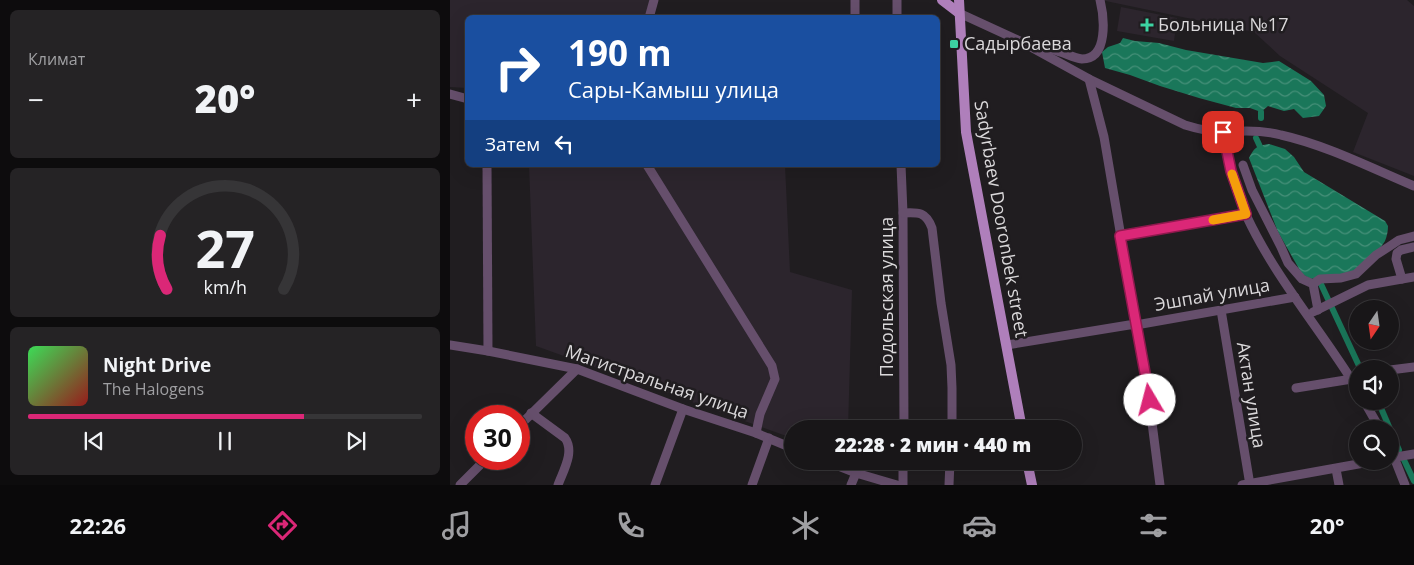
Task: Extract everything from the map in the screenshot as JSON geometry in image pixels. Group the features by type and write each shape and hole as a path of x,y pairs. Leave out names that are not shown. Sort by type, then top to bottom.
{"main road":[{"path":"942,0 959,13"},
{"name":"Sadyrbaev Dooronbek street","path":"959,0 966,132 1020,420"},
{"path":"1030,470 1032,485"}],"street":[{"path":"650,15 654,0"},
{"path":"855,0 855,15"},
{"path":"897,0 897,15"},
{"path":"1020,41 1081,59 1088,58 1100,45 1104,30 1100,0"},
{"path":"959,13 1020,41 1089,80 1185,125 1199,130 1258,132 1293,138 1318,146 1414,186"},
{"path":"1089,80 1104,137 1120,236 1148,384 1160,485"},
{"path":"450,94 465,98"},
{"path":"1223,132 1231,171 1246,214 1269,259 1349,371"},
{"path":"1243,165 1256,199 1288,263 1302,279 1312,284"},
{"path":"487,167 488,351"},
{"path":"648,167 772,366 775,380 760,414 756,433"},
{"name":"Подольская улица","path":"901,167 904,420"},
{"path":"903,213 919,213 926,216 930,220 932,228 951,365 952,420"},
{"path":"1120,236 1246,214"},
{"path":"1312,284 1320,279 1341,278 1356,274 1376,255 1399,240 1414,236"},
{"path":"1402,279 1396,259 1397,253 1414,247"},
{"path":"1307,314 1368,285 1414,277"},
{"path":"1312,284 1318,310"},
{"name":"Эшпай улица","path":"1007,345 1295,297"},
{"name":"Актан улица","path":"1221,310 1247,485"},
{"name":"Магистральная улица","path":"450,345 577,369 683,410 756,433 784,445"},
{"path":"1399,369 1414,367"},
{"path":"558,485 569,455 568,443 565,438 531,413 577,369"},
{"path":"1296,388 1349,379"},
{"path":"655,485 683,410"},
{"path":"752,485 769,438"},
{"path":"1399,457 1414,454"},
{"path":"1247,485 1349,466"},
{"path":"1336,469 1339,485"},
{"path":"460,485 475,470"},
{"path":"848,470 897,485"},
{"path":"903,485 904,470"},
{"path":"949,485 950,470"},
{"path":"1398,470 1405,485"},
{"path":"851,485 856,473"}],"shaded area":[{"path":"450,0 656,0 652,15 465,15 465,88 450,87"},
{"path":"1101,0 1407,0 1414,6 1414,176 1353,152 1368,113 1280,56 1254,32"},
{"name":"Больница №17","path":"1121,7 1177,18 1174,41 1117,31"},
{"path":"529,167 785,167 790,272 852,290 848,420 784,420 784,435 536,346"}],"water":[{"path":"1123,38 1263,63 1279,61 1311,81 1324,95 1326,106 1319,116 1303,118 1294,109 1284,111 1268,106 1261,112 1250,108 1236,108 1105,68 1102,52 1108,47 1120,43"},
{"path":"1269,144 1285,149 1294,157 1304,172 1385,221 1388,226 1385,241 1362,266 1342,276 1311,279 1302,274 1278,232 1249,158 1256,148"}],"waterway":[{"path":"1261,112 1261,118"},
{"path":"1256,138 1263,153"},
{"path":"1320,282 1356,360"},
{"path":"1382,410 1386,420"},
{"path":"1404,460 1414,481"}],"slow traffic":[{"path":"1213,220 1246,214 1232,174"}],"place":[{"name":"Больница №17","path":"1147,25"},
{"name":"Садырбаева","path":"954,44"}],"route":[{"path":"1150,400 1120,236 1246,214 1231,171 1223,132"}]}
